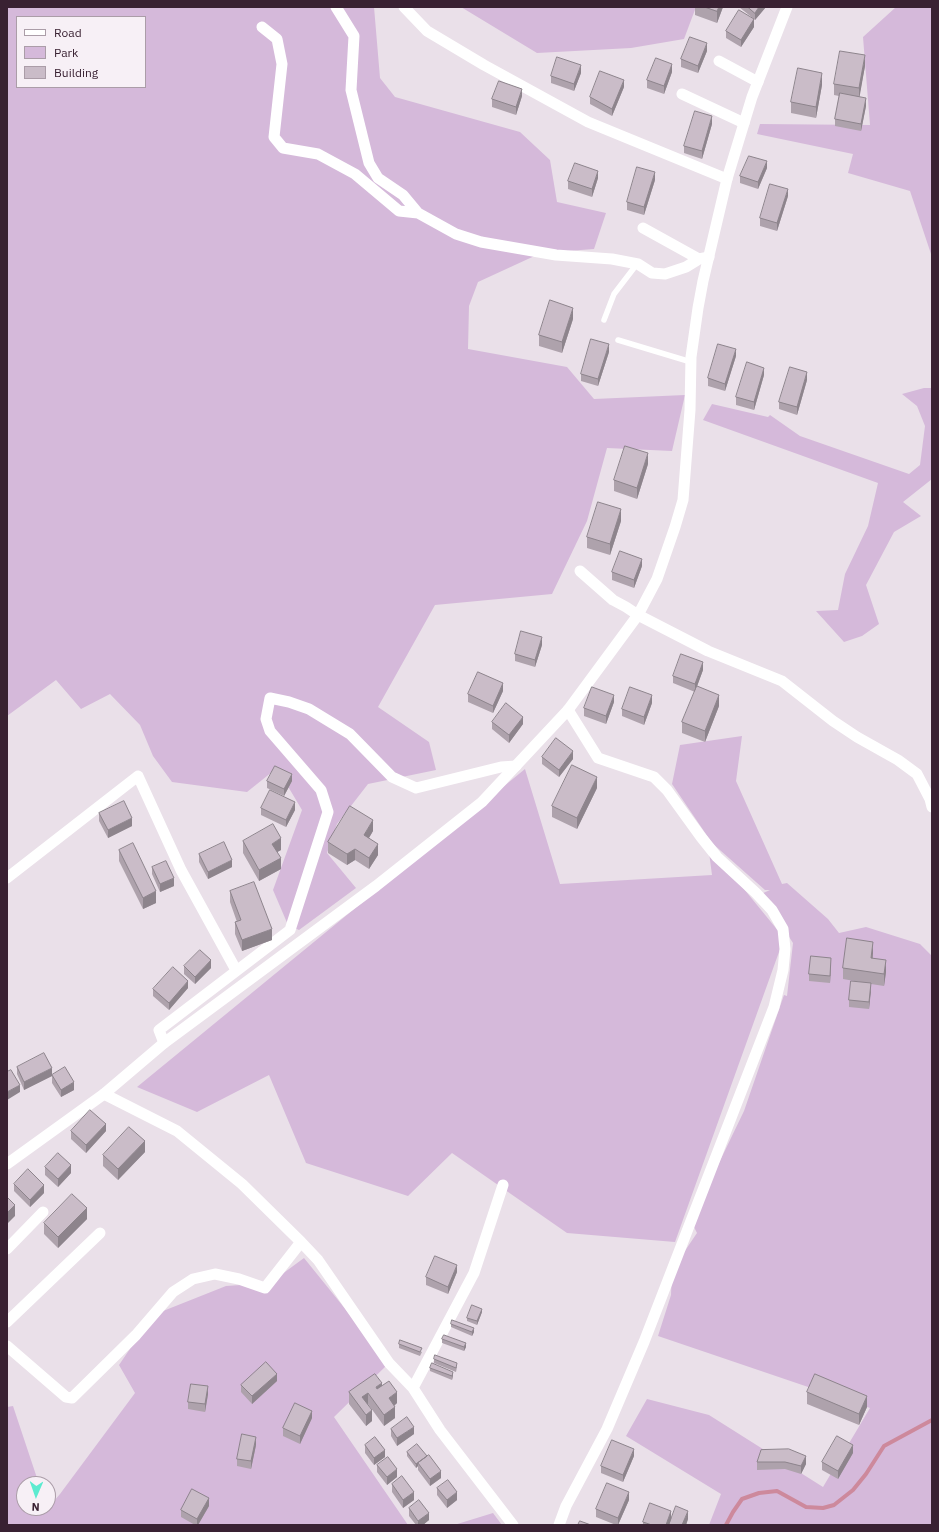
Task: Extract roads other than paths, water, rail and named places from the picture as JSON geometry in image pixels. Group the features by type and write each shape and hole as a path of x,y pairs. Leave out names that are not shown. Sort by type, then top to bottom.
{"street":[{"path":"336,7 354,36 351,90 369,163 378,178 403,195 418,213 456,234 481,242 556,255 612,258 638,264 652,273 665,274 686,267 704,258"},
{"path":"404,7 428,31 484,65 588,122 727,179"},
{"path":"7,1164 104,1094 164,1043 388,876 482,802 568,710 638,615 657,579 683,500 690,410 691,362 704,258 744,123 787,7"},
{"path":"262,28 277,39 282,64 274,136 283,148 318,154 355,174 399,211 418,213"},
{"path":"719,61 758,82"},
{"path":"682,94 744,123"},
{"path":"643,228 704,258"},
{"path":"580,571 613,600 638,615 708,651 782,681 833,721 857,737 898,760 916,774 930,799 932,807"},
{"path":"164,1043 159,1030 290,930 328,812 321,790 270,731 266,719 270,698 289,702 309,709 350,734 392,777 416,788 501,767 516,766"},
{"path":"559,1525 566,1506 607,1429 644,1342 774,1007 783,970 785,949 783,929 772,910 717,857 667,790 654,777 598,758 568,710"},
{"path":"7,878 138,776 181,870 236,970"},
{"path":"104,1094 178,1131 242,1184 301,1242 318,1260 389,1363 413,1388 440,1430 512,1525"},
{"path":"413,1388 474,1273 503,1185"},
{"path":"7,1249 43,1212"},
{"path":"7,1322 100,1233"},
{"path":"7,1346 66,1396 72,1398 136,1335 174,1292 193,1279 215,1274 239,1279 265,1288 301,1242"}],"lane":[{"path":"604,320 614,294 638,264"},
{"path":"618,340 691,362"}],"waterway":[{"path":"726,1525 742,1499 759,1493 777,1491 806,1507 823,1508 834,1505 853,1490 866,1474 884,1446 932,1420"}]}
